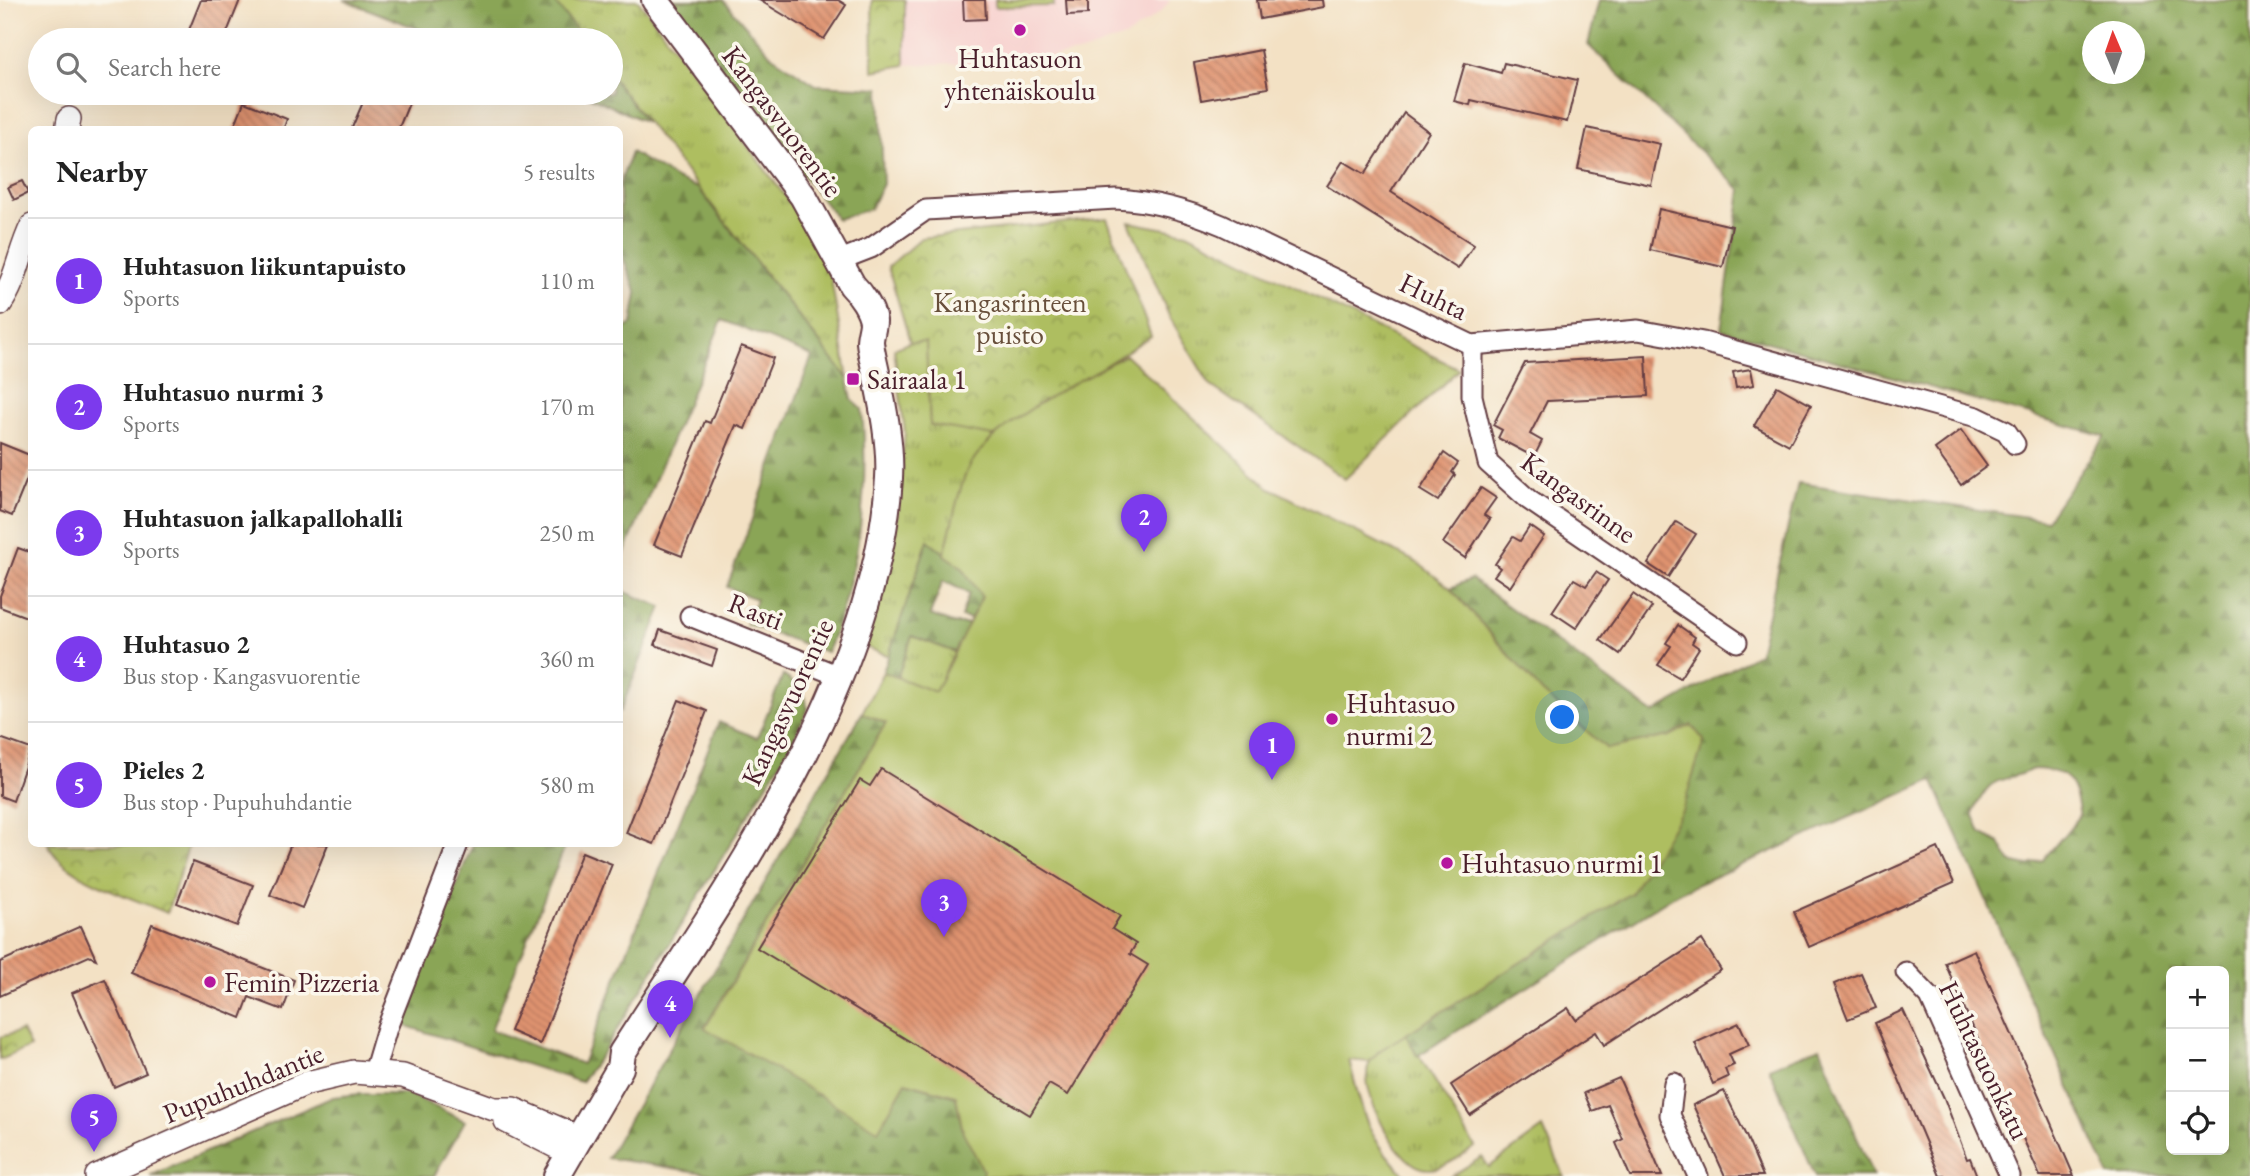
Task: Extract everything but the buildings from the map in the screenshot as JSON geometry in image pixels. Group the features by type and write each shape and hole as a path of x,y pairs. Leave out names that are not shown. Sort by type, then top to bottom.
{"main road":[{"name":"Kangasvuorentie","path":"537,1176 621,1068 622,1053 754,841 792,774 839,676 876,569 889,477 886,431 870,341 873,321 863,296 852,285 803,196 655,0"},
{"name":"Kangasvuorentie","path":"557,1176 564,1141"}],"street":[{"name":"Huhta","path":"840,260 871,248 926,210 1116,199 1145,201 1173,206 1213,221 1472,345 1638,330 1703,342 1977,417 2006,430 2015,444"},
{"path":"0,304 19,265 21,248 28,234"},
{"name":"Kangasrinne","path":"1472,345 1472,396 1488,463 1529,500 1737,642"},
{"name":"Rasti","path":"690,616 839,676"},
{"path":"374,1072 387,1028 457,847"},
{"name":"Huhtasuonkatu","path":"1906,972 1930,997 2010,1176"},
{"name":"Pupuhuhdantie","path":"97,1176 307,1083 354,1072 374,1072 432,1085 494,1109 508,1122 564,1141"},
{"path":"1674,1083 1670,1115 1698,1176"}],"shaded area":[{"name":"Huhtasuon yhtenäiskoulu","path":"905,0 1170,0 1162,11 1127,36 1079,53 1022,61 905,65"}],"green space":[{"path":"344,0 553,0 575,28 416,28"},
{"path":"553,0 638,0 653,19 808,227 831,278 848,379 623,91 623,28 575,28"},
{"path":"669,0 723,0 772,56 816,85 880,88 883,184 870,209 837,219"},
{"path":"872,0 905,0 905,65 873,71"},
{"path":"995,0 1054,0 1054,6 995,7"},
{"path":"1599,0 2250,0 2250,1176 2109,1176 1933,780 1680,892 1417,1056 1406,1034 1631,893 1691,726 1670,736 1607,749 1542,692 1450,588 1471,579 1653,713 1759,653 1798,483 2047,520 2105,436 1721,329 1741,190 1588,45","holes":["2033,769 2056,772 2069,780 2080,816 2043,860 2028,866 2010,862 2000,843 1981,833 1973,813 1991,785"]},
{"path":"623,92 646,122 608,105 623,105"},
{"path":"631,152 678,180 698,188 848,379 852,400 862,409 864,471 859,533 847,593 827,652 746,624 756,599 727,587 812,356 722,320 623,557 623,330 632,324 637,292 623,257 623,175"},
{"name":"Kangasrinteen puisto","path":"1107,218 1151,336 994,436 930,425 926,342 910,342 888,267 921,238"},
{"path":"1129,222 1187,233 1459,369 1345,479 1210,385 1169,316"},
{"path":"910,342 926,342 930,424 994,436 967,470 944,554 928,541 889,656 862,646 895,537 905,432 894,349"},
{"path":"1126,355 1268,487 1418,563 1450,588 1542,692 1607,749 1670,736 1691,725 1704,740 1682,811 1631,893 1379,1051 1369,1062 1349,1060 1367,1123 1382,1149 1406,1176 982,1176 983,1170 963,1132 956,1096 906,1082 878,1130 705,1028 886,723 862,713 883,672 935,692 982,597 962,567 944,554 967,471 994,437 1015,420 1061,390"},
{"path":"928,540 962,567 982,597 971,619 961,617 969,593 943,581 930,615 955,624 969,624 955,652 912,636 897,678 883,672"},
{"path":"623,591 662,607 623,704"},
{"path":"912,636 955,652 935,693 897,678"},
{"path":"783,675 802,689 808,709 789,748 604,1051 581,1082 400,1024 472,847 565,847 491,1030 582,1064 719,722 757,738"},
{"path":"862,713 886,723 705,1027 878,1129 906,1082 956,1097 963,1132 1349,1060 1367,1123 1382,1149 1406,1176 724,1176 607,1158"},
{"path":"50,847 188,847 167,913 100,885 68,867"},
{"path":"22,1031 30,1047 0,1060 0,1037"},
{"path":"1406,1034 1475,1147 1450,1163 1436,1168 1422,1168 1401,1152 1381,1123 1369,1090 1367,1075 1372,1059"},
{"path":"1820,1047 1873,1176 1815,1176 1769,1068"},
{"path":"408,1094 465,1121 434,1176 150,1176 333,1097"},
{"path":"1543,1128 1564,1176 1451,1176 1482,1157 1489,1167"}],"place":[{"name":"Huhtasuon yhtenäiskoulu","path":"1020,30"},
{"name":"Sairaala 1","path":"853,379"},
{"name":"Huhtasuo nurmi 3","path":"1144,552"},
{"name":"Huhtasuo nurmi 2","path":"1332,719"},
{"name":"Huhtasuon liikuntapuisto","path":"1272,780"},
{"name":"Huhtasuo nurmi 1","path":"1447,863"},
{"name":"Huhtasuon jalkapallohalli","path":"944,937"},
{"name":"Femin Pizzeria","path":"210,982"},
{"name":"Huhtasuo 2","path":"670,1038"},
{"name":"Pieles 2","path":"94,1152"}]}
